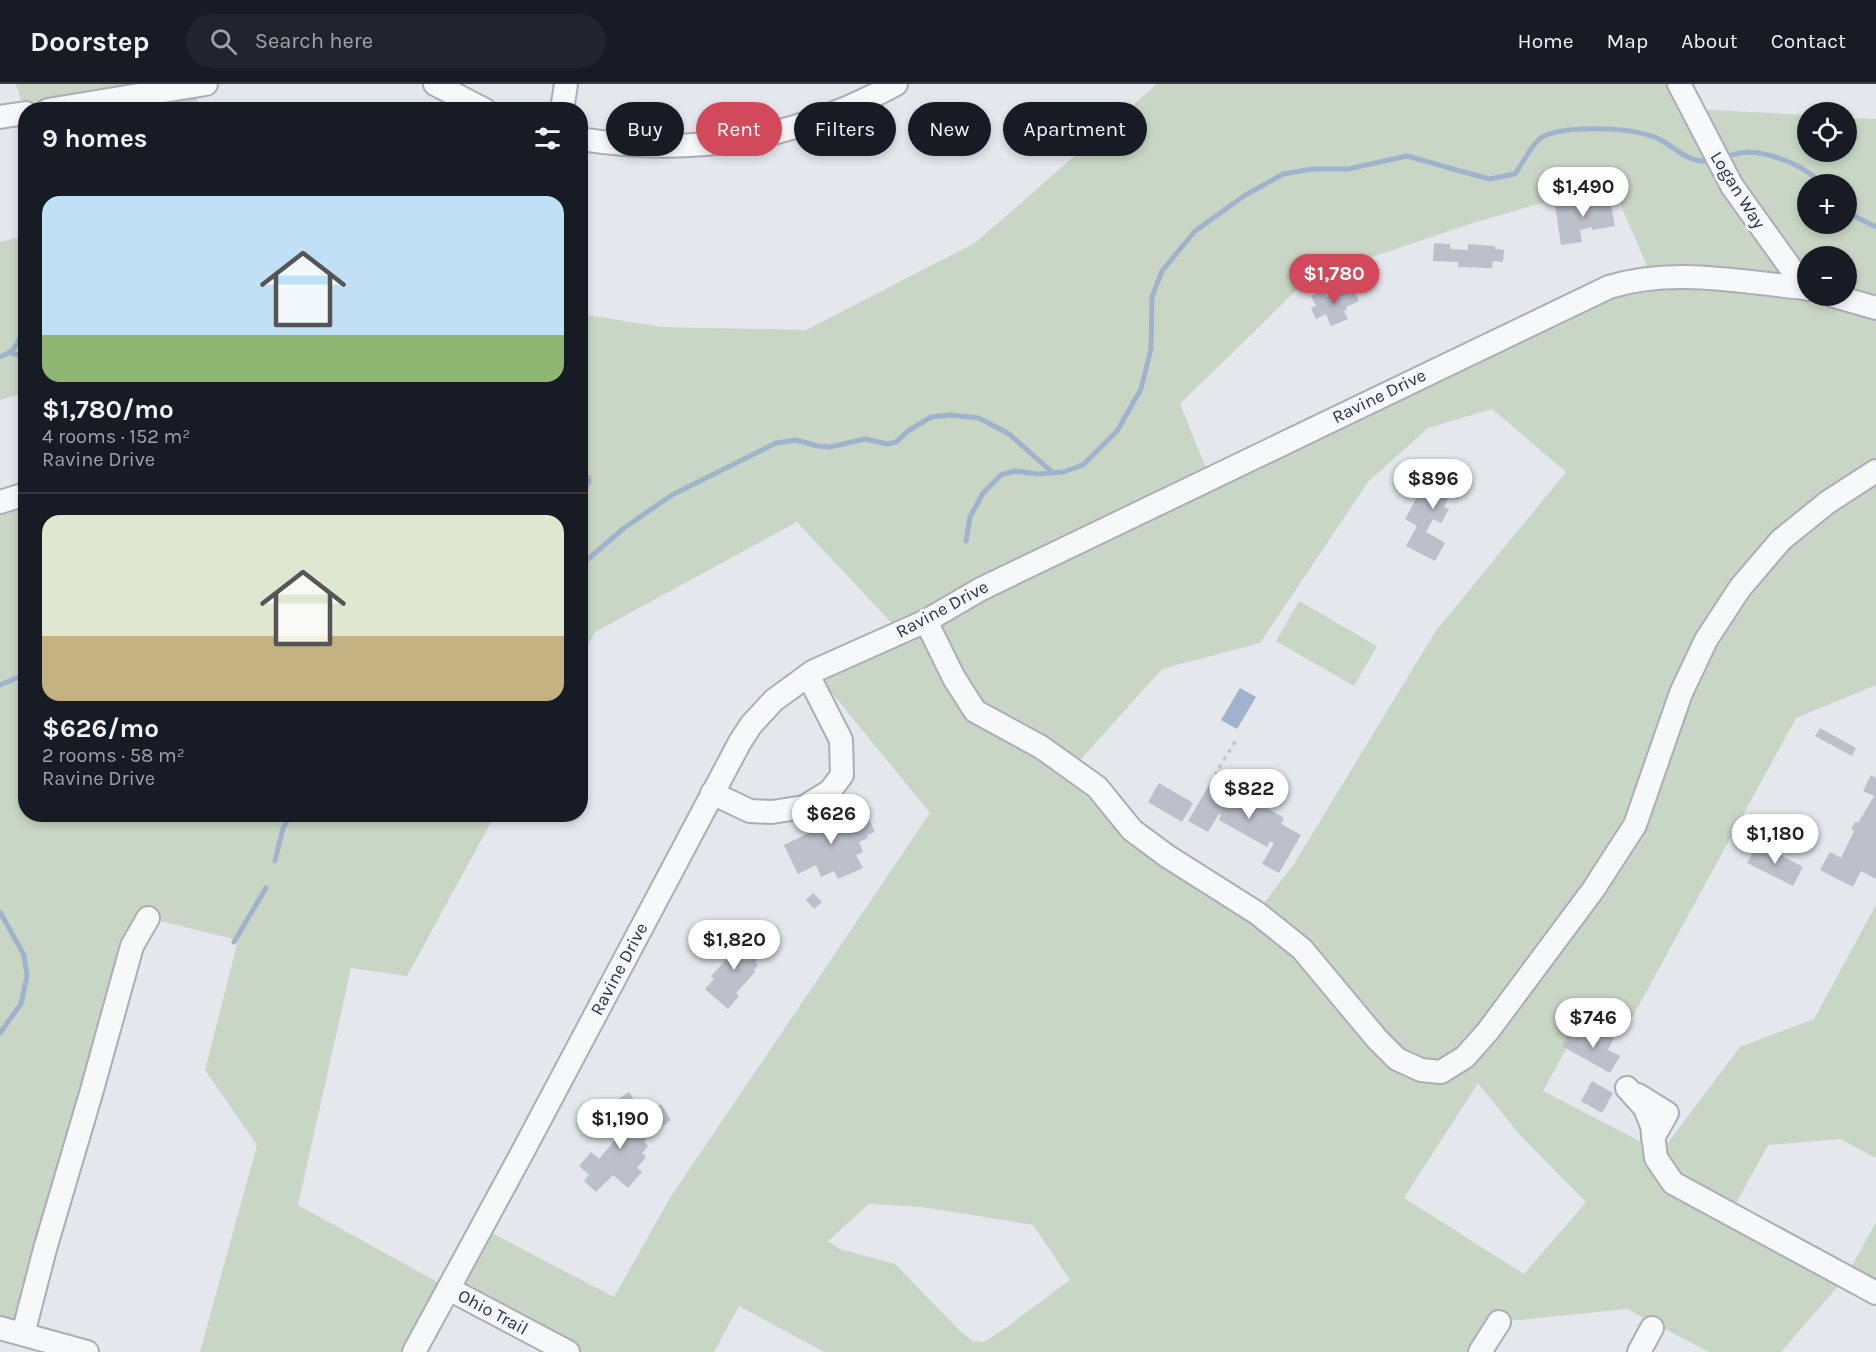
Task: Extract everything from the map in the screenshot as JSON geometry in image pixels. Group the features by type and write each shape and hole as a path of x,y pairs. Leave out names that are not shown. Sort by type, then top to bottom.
{"street":[{"path":"87,102 154,88 206,84"},
{"path":"435,84 470,102"},
{"path":"563,102 566,84"},
{"path":"588,140 635,146 692,147 745,140 786,131 826,118 896,84"},
{"name":"Logan Way","path":"1679,84 1732,186 1797,276"},
{"path":"0,117 18,114"},
{"name":"Ravine Drive","path":"414,1352 740,742 751,725 774,700 808,675 926,621 981,588 1609,288 1623,283 1667,276 1797,288"},
{"path":"1857,303 1876,308"},
{"path":"926,621 954,678 975,711 1041,747 1097,788 1132,830 1167,856 1257,913 1302,949 1377,1039 1397,1059 1421,1070 1441,1072 1465,1057 1488,1031 1593,890 1635,825 1681,693 1706,640 1740,588 1781,540 1828,502 1876,471"},
{"path":"0,502 18,496"},
{"path":"712,794 750,812 772,812 804,807 830,791 842,775 841,740 808,675"},
{"path":"23,1334 132,945 148,918"},
{"path":"1653,1138 1656,1158 1673,1183 1876,1293"},
{"name":"Ohio Trail","path":"449,1288 568,1352"},
{"path":"1480,1352 1499,1322"},
{"path":"0,1328 87,1352"},
{"path":"1639,1352 1652,1328"}],"path":[{"path":"1221,788 1226,781 1216,773 1236,740"}],"green space":[{"path":"16,84 152,84 194,87 197,102 22,102"},
{"path":"1157,84 1679,84 1692,109 1797,114 1797,162 1857,162 1857,118 1876,119 1876,685 1796,718 1632,1018 1583,1018 1543,1091 1661,1152 1740,1047 1814,1019 1876,905 1876,1158 1840,1139 1768,1145 1730,1214 1846,1277 1781,1352 1709,1352 1627,1309 1499,1322 1480,1352 824,1352 739,1306 714,1352 568,1352 449,1289 414,1352 200,1352 257,1145 205,1070 238,940 148,918 23,1334 0,1328 0,502 18,498 18,822 491,822 407,976 351,968 298,1205 448,1288 482,1228 614,1297 670,1198 930,813 814,671 900,632 797,522 595,632 588,645 588,315 661,327 806,330 975,243 1075,156 1147,156 1147,102 1136,102","holes":["1611,183 1652,277 1210,478 1180,404 1309,278 1473,223","1492,409 1566,472 1435,632 1294,864 1257,912 1132,830 1072,769 1162,669 1260,643 1368,482 1428,428","1478,1083 1519,1134 1586,1202 1524,1274 1404,1198","869,1204 922,1207 1033,1225 1070,1280 1000,1332 983,1342 973,1341 959,1330 895,1264 840,1249 828,1241"]},
{"path":"18,238 18,395 0,400 0,242"},
{"path":"1299,601 1377,646 1354,686 1276,641"},
{"path":"1876,1222 1876,1293 1846,1277"}],"water":[{"path":"1240,688 1256,697 1237,729 1221,720"}],"building":[{"path":"1609,195 1615,226 1580,230 1582,242 1561,245 1555,205"},
{"path":"1434,243 1450,244 1450,249 1468,250 1468,244 1495,246 1495,249 1504,250 1503,262 1493,261 1492,268 1458,267 1458,262 1433,261"},
{"path":"1352,286 1359,301 1346,307 1344,311 1348,319 1331,326 1326,314 1316,319 1311,308 1316,306 1311,296 1324,290 1327,297"},
{"path":"1435,465 1453,475 1454,472 1468,479 1458,499 1450,495 1444,507 1449,509 1441,523 1433,519 1426,532 1445,543 1435,561 1406,546 1417,526 1405,519"},
{"path":"1820,728 1856,748 1852,756 1815,736"},
{"path":"1871,775 1876,778 1876,879 1861,871 1853,887 1820,870 1830,852 1841,858 1854,831 1851,829 1855,822 1858,823 1874,796 1863,791"},
{"path":"1211,782 1233,796 1237,789 1251,798 1260,782 1279,793 1269,809 1284,818 1281,824 1301,835 1279,873 1262,864 1274,843 1270,841 1267,847 1219,820 1221,815 1219,814 1208,832 1188,821"},
{"path":"1159,783 1193,803 1182,822 1148,802"},
{"path":"856,810 858,814 865,810 875,832 859,842 863,852 856,855 863,868 838,879 834,871 821,877 816,865 798,874 784,845 811,832 802,815 810,811 818,828"},
{"path":"1758,843 1803,867 1793,886 1747,863"},
{"path":"813,893 822,902 814,909 806,900"},
{"path":"742,930 757,943 749,952 757,959 755,962 758,965 755,972 736,993 739,996 728,1009 705,989 714,979 711,976 736,949 730,944"},
{"path":"1571,1029 1598,1042 1603,1032 1614,1038 1608,1050 1620,1056 1610,1073 1562,1046"},
{"path":"1592,1081 1613,1093 1602,1113 1581,1101"},
{"path":"629,1092 640,1109 634,1113 653,1131 644,1142 648,1146 642,1153 646,1157 637,1168 642,1172 628,1188 613,1175 596,1192 584,1181 589,1175 579,1166 591,1152 599,1159 616,1139 629,1130 611,1104"},
{"path":"661,1104 671,1120 660,1128 649,1112"}],"waterway":[{"path":"966,541 970,517 983,493 1001,475 1015,471 1038,474 1063,472 1083,465 1117,431 1141,389 1151,349 1152,297 1162,271 1195,231 1244,196 1283,174 1313,169 1348,169 1407,156 1489,179 1515,174 1533,146 1546,135 1587,129 1637,132 1661,140 1691,158 1711,160"},
{"path":"1723,157 1750,152 1769,155 1798,166 1810,174"},
{"path":"1857,218 1876,227"},
{"path":"0,357 11,351 18,342"},
{"path":"11,353 18,355"},
{"path":"588,559 624,528 672,495 776,443 796,440 830,447 865,439 887,444 896,442 908,431 931,417 950,415 979,418 1009,434 1052,472"},
{"path":"588,477 588,483"},
{"path":"0,685 18,677"},
{"path":"275,861 286,822"},
{"path":"234,942 266,888"},
{"path":"0,912 24,955 27,976 21,1004 0,1033"}]}
